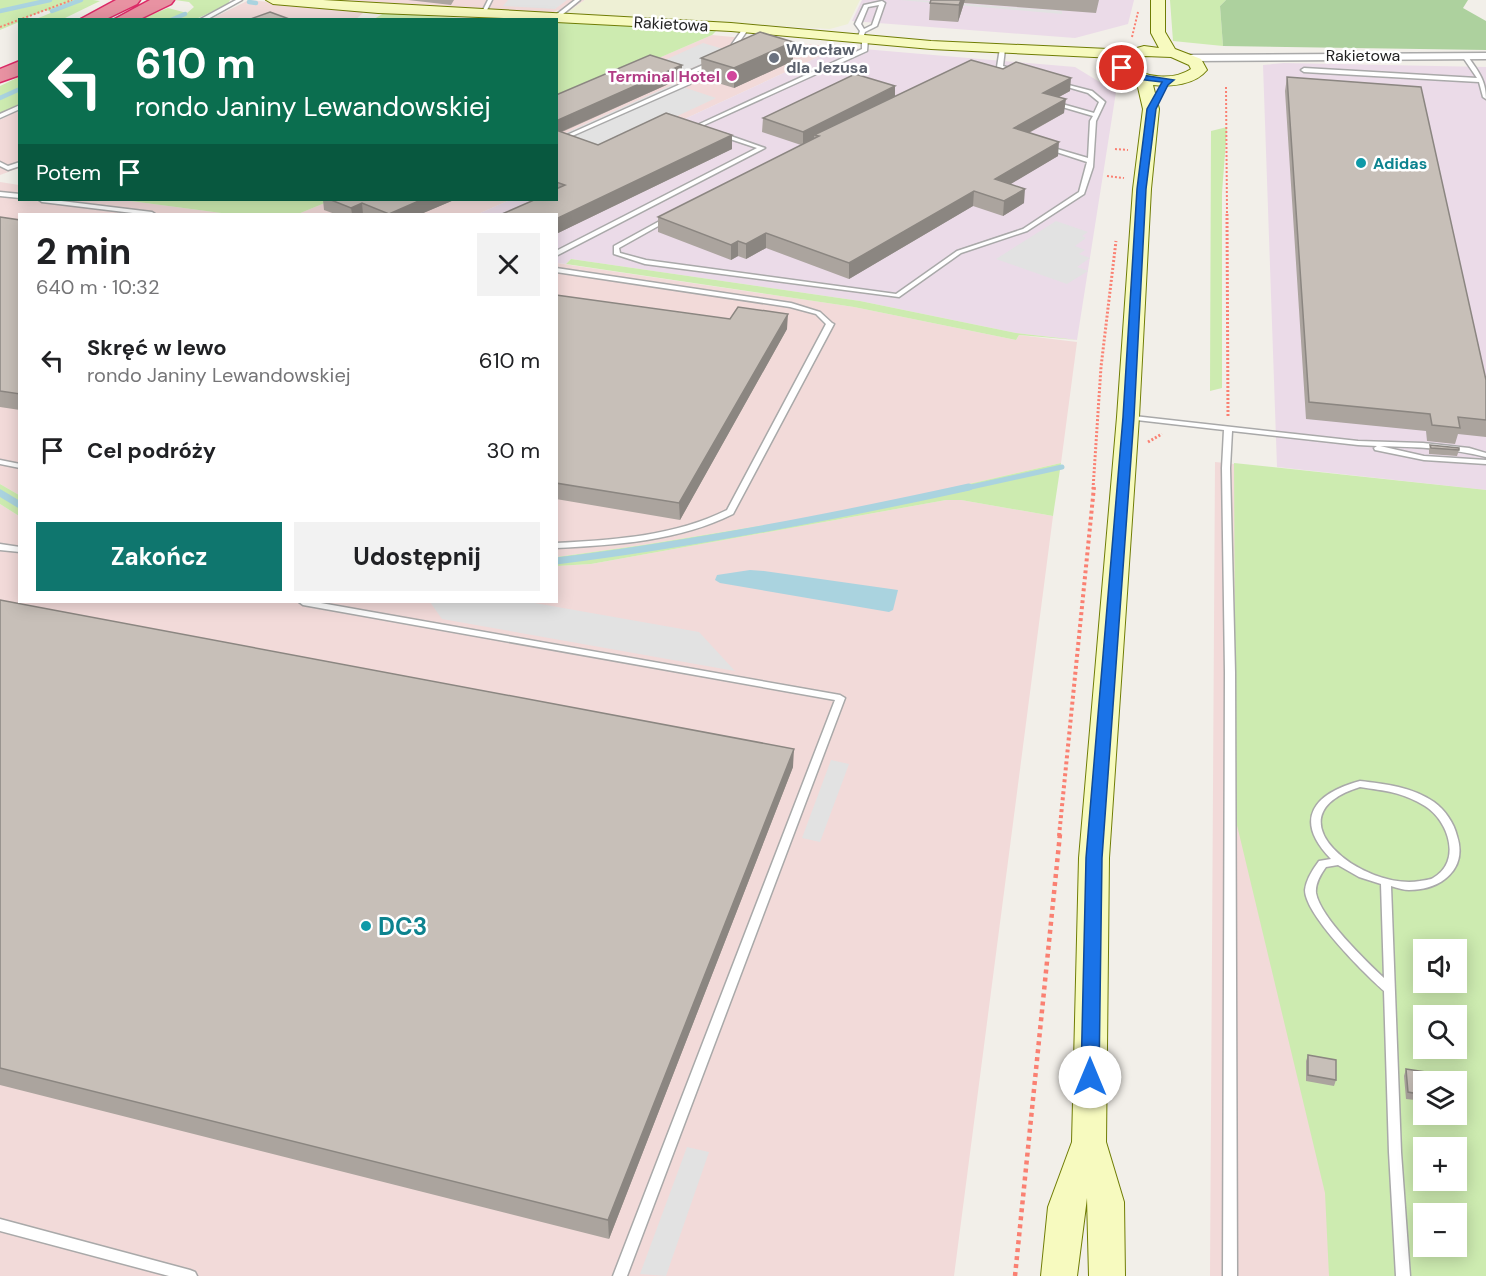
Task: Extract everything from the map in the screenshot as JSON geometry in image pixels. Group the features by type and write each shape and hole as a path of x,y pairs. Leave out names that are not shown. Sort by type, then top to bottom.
{"highway":[{"path":"92,18 130,1"},
{"path":"126,18 159,3"},
{"path":"0,60 18,52"},
{"path":"0,76 18,68"}],"street":[{"name":"Rakietowa","path":"273,0 555,18"},
{"path":"1158,0 1158,33 1168,52"},
{"name":"Rakietowa","path":"558,18 863,36 1068,54 1126,53"},
{"path":"1146,51 1152,38 1158,33"},
{"path":"1146,51 1168,52 1195,62 1199,70 1190,77 1170,80 1140,77 1126,72 1126,53 1146,51"},
{"name":"Rakietowa","path":"1195,62 1240,57 1486,56"},
{"path":"1107,1276 1106,1202 1089,1142 1094,858 1127,430 1142,189 1151,109 1145,82 1140,77"},
{"path":"1151,109 1165,84 1170,80"},
{"path":"1059,1276 1066,1207 1089,1142"}],"lane":[{"path":"205,18 240,0"},
{"path":"482,15 490,0"},
{"path":"555,18 578,0"},
{"path":"863,36 874,26 881,2"},
{"path":"707,130 696,127 865,50 859,21 866,6 881,2"},
{"path":"734,53 742,50 735,44 746,28"},
{"path":"1000,67 1002,48"},
{"path":"1465,56 1481,80 1486,97"},
{"path":"561,139 688,82 689,73 717,61"},
{"path":"991,67 1000,67 1023,74"},
{"path":"1304,70 1481,80"},
{"path":"675,214 623,241 615,250 624,258 645,262 897,296 959,252 1025,230 1082,193 1090,161 1093,121 1102,102 1095,95 1052,81"},
{"path":"1056,104 1097,115"},
{"path":"0,116 18,107"},
{"path":"558,253 762,148 718,134"},
{"path":"1040,146 1090,161"},
{"path":"0,164 8,168 18,165"},
{"path":"0,194 18,196"},
{"path":"50,201 144,213"},
{"path":"558,270 791,305 818,313 830,324 730,512 702,526 592,544 558,546"},
{"path":"1127,430 1228,428 1358,443 1423,445 1469,450 1486,455"},
{"path":"1228,428 1226,468 1230,672 1230,1276"},
{"path":"1358,443 1424,458 1486,462"},
{"path":"0,462 18,466"},
{"path":"0,547 18,550"},
{"path":"309,603 840,698 620,1276"},
{"path":"1360,784 1383,784 1408,790 1430,800 1449,813 1462,829 1467,846 1464,862 1453,875 1435,883 1411,886 1386,883 1361,875 1340,861 1324,846 1316,829 1317,813 1325,799 1340,790 1360,784"},
{"path":"1340,861 1323,864 1315,876 1311,894 1320,911 1365,970 1389,989"},
{"path":"1386,883 1395,1152 1402,1276"},
{"path":"0,1225 190,1276"}],"path":[{"path":"20,18 72,0"},
{"path":"1126,53 1139,10"},
{"path":"0,27 18,19"},
{"path":"1226,87 1228,428"},
{"path":"1124,160 1128,139"},
{"path":"1121,189 1122,170"},
{"path":"1015,1276 1092,512 1095,439 1117,232"},
{"path":"1095,439 1127,430 1145,446 1150,439 1168,433"}],"shaded area":[{"path":"249,0 363,13 357,18 213,18"},
{"path":"328,0 585,0 570,10 558,10 552,13"},
{"path":"508,0 567,0 555,9 503,6"},
{"path":"862,0 1134,0 1128,24 1075,38 852,21"},
{"path":"900,0 1062,11 1062,14"},
{"path":"712,35 840,47 558,178 558,101"},
{"path":"703,43 730,51 683,72 656,64"},
{"path":"840,47 1075,67 1116,92 1077,340 1016,333 860,301 571,259 566,264 558,263 558,213 480,213 508,201 558,201 558,178"},
{"path":"1284,63 1486,67 1486,490 1277,467 1263,65"},
{"path":"674,84 716,98 598,153 558,137"},
{"path":"18,111 18,168 0,175 0,120"},
{"path":"0,182 18,185 18,201 131,201 221,213 18,213 18,494 0,484"},
{"path":"330,201 508,201 480,213 300,213"},
{"path":"1056,221 1088,232 1082,236 1086,238 1075,246 1085,250 1079,254 1090,258 1077,267 1088,271 1067,284 996,259"},
{"path":"558,263 854,307 1016,340 1019,335 1077,342 1061,463 846,512 558,557"},
{"path":"1215,462 1486,490 1486,1276 1210,1276"},
{"path":"946,500 961,500 1053,516 954,1276 0,1276 0,504 18,515 18,603 558,603 558,566 591,564"},
{"path":"431,603 535,603 699,632 735,671 442,619"},
{"path":"831,760 849,764 820,842 802,838"},
{"path":"687,1147 709,1152 666,1276 640,1274"}],"green space":[{"path":"0,0 100,1 65,18 38,18 53,12 46,10 25,18 18,18 18,22 0,30"},
{"path":"175,0 230,0 228,4 198,18 143,18 168,8 187,13 194,7 189,2"},
{"path":"585,0 860,0 848,24 830,29 566,13"},
{"path":"1170,0 1226,0 1220,6 1223,46 1173,41"},
{"path":"1226,0 1468,0 1463,8 1486,21 1486,50 1223,46 1220,6"},
{"path":"384,13 462,18 376,18"},
{"path":"558,22 717,30 712,35 558,102"},
{"path":"18,77 18,105 0,114 0,86"},
{"path":"1227,127 1222,193 1222,388 1210,391 1211,131"},
{"path":"131,201 330,201 300,213 221,213"},
{"path":"571,259 860,301 1016,333 1077,340 1019,335 1016,340 854,307 566,264"},
{"path":"1061,463 1053,516 961,500 946,500 591,564 558,566 558,557 846,512"},
{"path":"1234,463 1486,490 1486,1276 1329,1276 1325,1193 1236,821"},
{"path":"0,484 18,494 18,515 0,504"}],"water":[{"path":"750,570 898,590 893,610 889,612 720,583 715,580 717,575"}],"building":[{"path":"931,0 961,0 959,5 930,3"},
{"path":"270,12 286,18 254,18"},
{"path":"760,32 793,42 734,68 701,58"},
{"path":"650,55 682,65 558,120 558,94"},
{"path":"971,60 1003,69 1016,62 1071,78 1043,93 1066,99 1014,128 1059,142 995,179 1025,189 1004,201 974,191 849,263 766,233 746,244 738,241 731,245 658,217 819,136 814,135"},
{"path":"855,74 895,86 803,132 763,118"},
{"path":"1287,77 1421,87 1486,380 1486,420 1458,417 1460,428 1432,425 1430,414 1309,402"},
{"path":"666,113 732,135 558,218 558,213 504,213 532,201 558,201 558,188 565,185 558,183 558,131 598,145"},
{"path":"334,201 419,201 391,213 362,203 351,208"},
{"path":"0,217 18,220 18,394 0,391"},
{"path":"558,295 730,319 738,307 788,314 679,503 558,483"},
{"path":"1430,445 1459,448 1459,450 1431,448"},
{"name":"DC3","path":"0,600 794,749 608,1220 0,1068"},
{"path":"1308,1055 1336,1060 1336,1080 1308,1075"},
{"path":"1406,1069 1419,1071 1413,1071 1413,1093 1408,1092"}],"waterway":[{"path":"0,11 50,0"},
{"path":"52,11 81,0"},
{"path":"249,2 256,3"},
{"path":"176,18 185,14"},
{"path":"0,98 18,90"},
{"path":"962,489 1062,467"},
{"path":"558,561 763,529 969,487"},
{"path":"0,493 18,504"}],"place":[{"name":"Wrocław dla Jezusa","path":"774,58"},
{"name":"Terminal Hotel","path":"732,76"},
{"name":"Adidas","path":"1361,163"},
{"name":"DC3","path":"366,926"}],"route":[{"path":"1090,1077 1094,858 1103,715 1128,417 1142,189 1151,109 1165,84 1170,80 1140,77 1122,68"}]}
